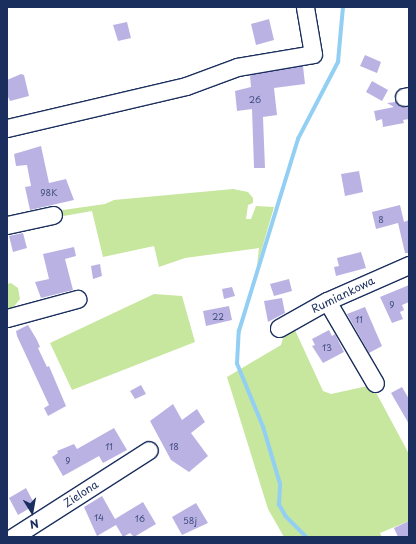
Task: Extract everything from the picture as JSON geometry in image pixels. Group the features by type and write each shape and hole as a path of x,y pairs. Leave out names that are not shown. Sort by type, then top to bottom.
{"street":[{"path":"7,128 186,86 237,67 313,54 305,7"},
{"path":"7,225 53,214"},
{"name":"Rumiankowa","path":"279,328 327,301 409,265"},
{"path":"7,318 77,299"},
{"path":"327,301 375,383"},
{"name":"Zielona","path":"13,537 149,450"}],"green space":[{"path":"233,189 248,192 253,198 253,203 248,205 246,219 251,219 256,206 274,207 257,266 259,248 185,258 159,267 154,246 103,257 92,211 52,218 56,211 105,204 114,200"},
{"path":"11,283 18,288 20,299 7,315 7,284"},
{"path":"154,294 182,296 195,342 72,390 50,343"},
{"path":"295,330 323,391 331,394 372,385 409,454 409,521 380,533 382,537 284,537 268,509 227,377 281,345 284,335"}],"building":[{"path":"269,19 274,40 256,45 251,24"},
{"path":"127,22 131,38 118,41 113,25"},
{"path":"365,55 381,62 377,73 360,66"},
{"path":"303,66 305,84 274,88 277,115 263,117 265,168 254,168 252,109 237,111 235,91 251,87 250,75"},
{"path":"21,74 24,75 29,96 10,101 7,95 7,80"},
{"path":"372,81 388,90 382,101 366,92"},
{"path":"396,102 401,107 409,106 409,119 403,120 404,123 383,127 382,119 376,121 374,111 394,107 387,103"},
{"path":"41,146 49,183 66,179 74,200 30,210 25,187 31,186 27,165 16,166 14,154"},
{"path":"359,171 363,192 345,196 341,174"},
{"path":"400,205 404,222 409,220 409,253 405,253 398,223 376,229 372,212"},
{"path":"23,233 27,248 13,252 9,236"},
{"path":"74,247 76,256 65,259 73,290 41,298 35,282 49,279 43,254"},
{"path":"361,252 366,268 336,276 334,267 339,266 337,258"},
{"path":"100,264 102,276 93,279 91,266"},
{"path":"289,279 292,291 274,296 270,284"},
{"path":"409,285 409,302 402,305 404,310 400,312 403,319 392,323 380,297"},
{"path":"232,287 235,296 224,299 222,289"},
{"path":"282,298 285,313 268,322 264,301"},
{"path":"229,306 232,320 206,326 203,311"},
{"path":"365,307 382,346 369,353 347,314"},
{"path":"28,325 37,340 40,347 38,348 47,367 49,366 66,406 48,416 44,408 49,405 17,336 16,331"},
{"path":"329,330 332,336 335,334 344,352 323,363 312,346 315,345 312,339"},
{"path":"141,385 146,394 135,399 130,391"},
{"path":"402,387 409,399 409,424 391,393"},
{"path":"173,404 182,420 197,409 205,422 191,433 208,456 189,472 171,460 150,421"},
{"path":"114,428 127,450 103,463 99,456 63,476 52,457 58,453 57,451 74,444 77,449"},
{"path":"26,488 35,505 18,515 9,498"},
{"path":"102,496 115,519 143,502 156,524 134,537 130,533 123,537 116,525 97,536 84,507"},
{"path":"196,503 208,523 182,535 172,517"},
{"path":"409,521 409,537 398,537 394,528"}],"waterway":[{"path":"306,537 286,517 279,505 280,484 263,427 237,364 239,331 298,139 338,62 343,7"}]}
